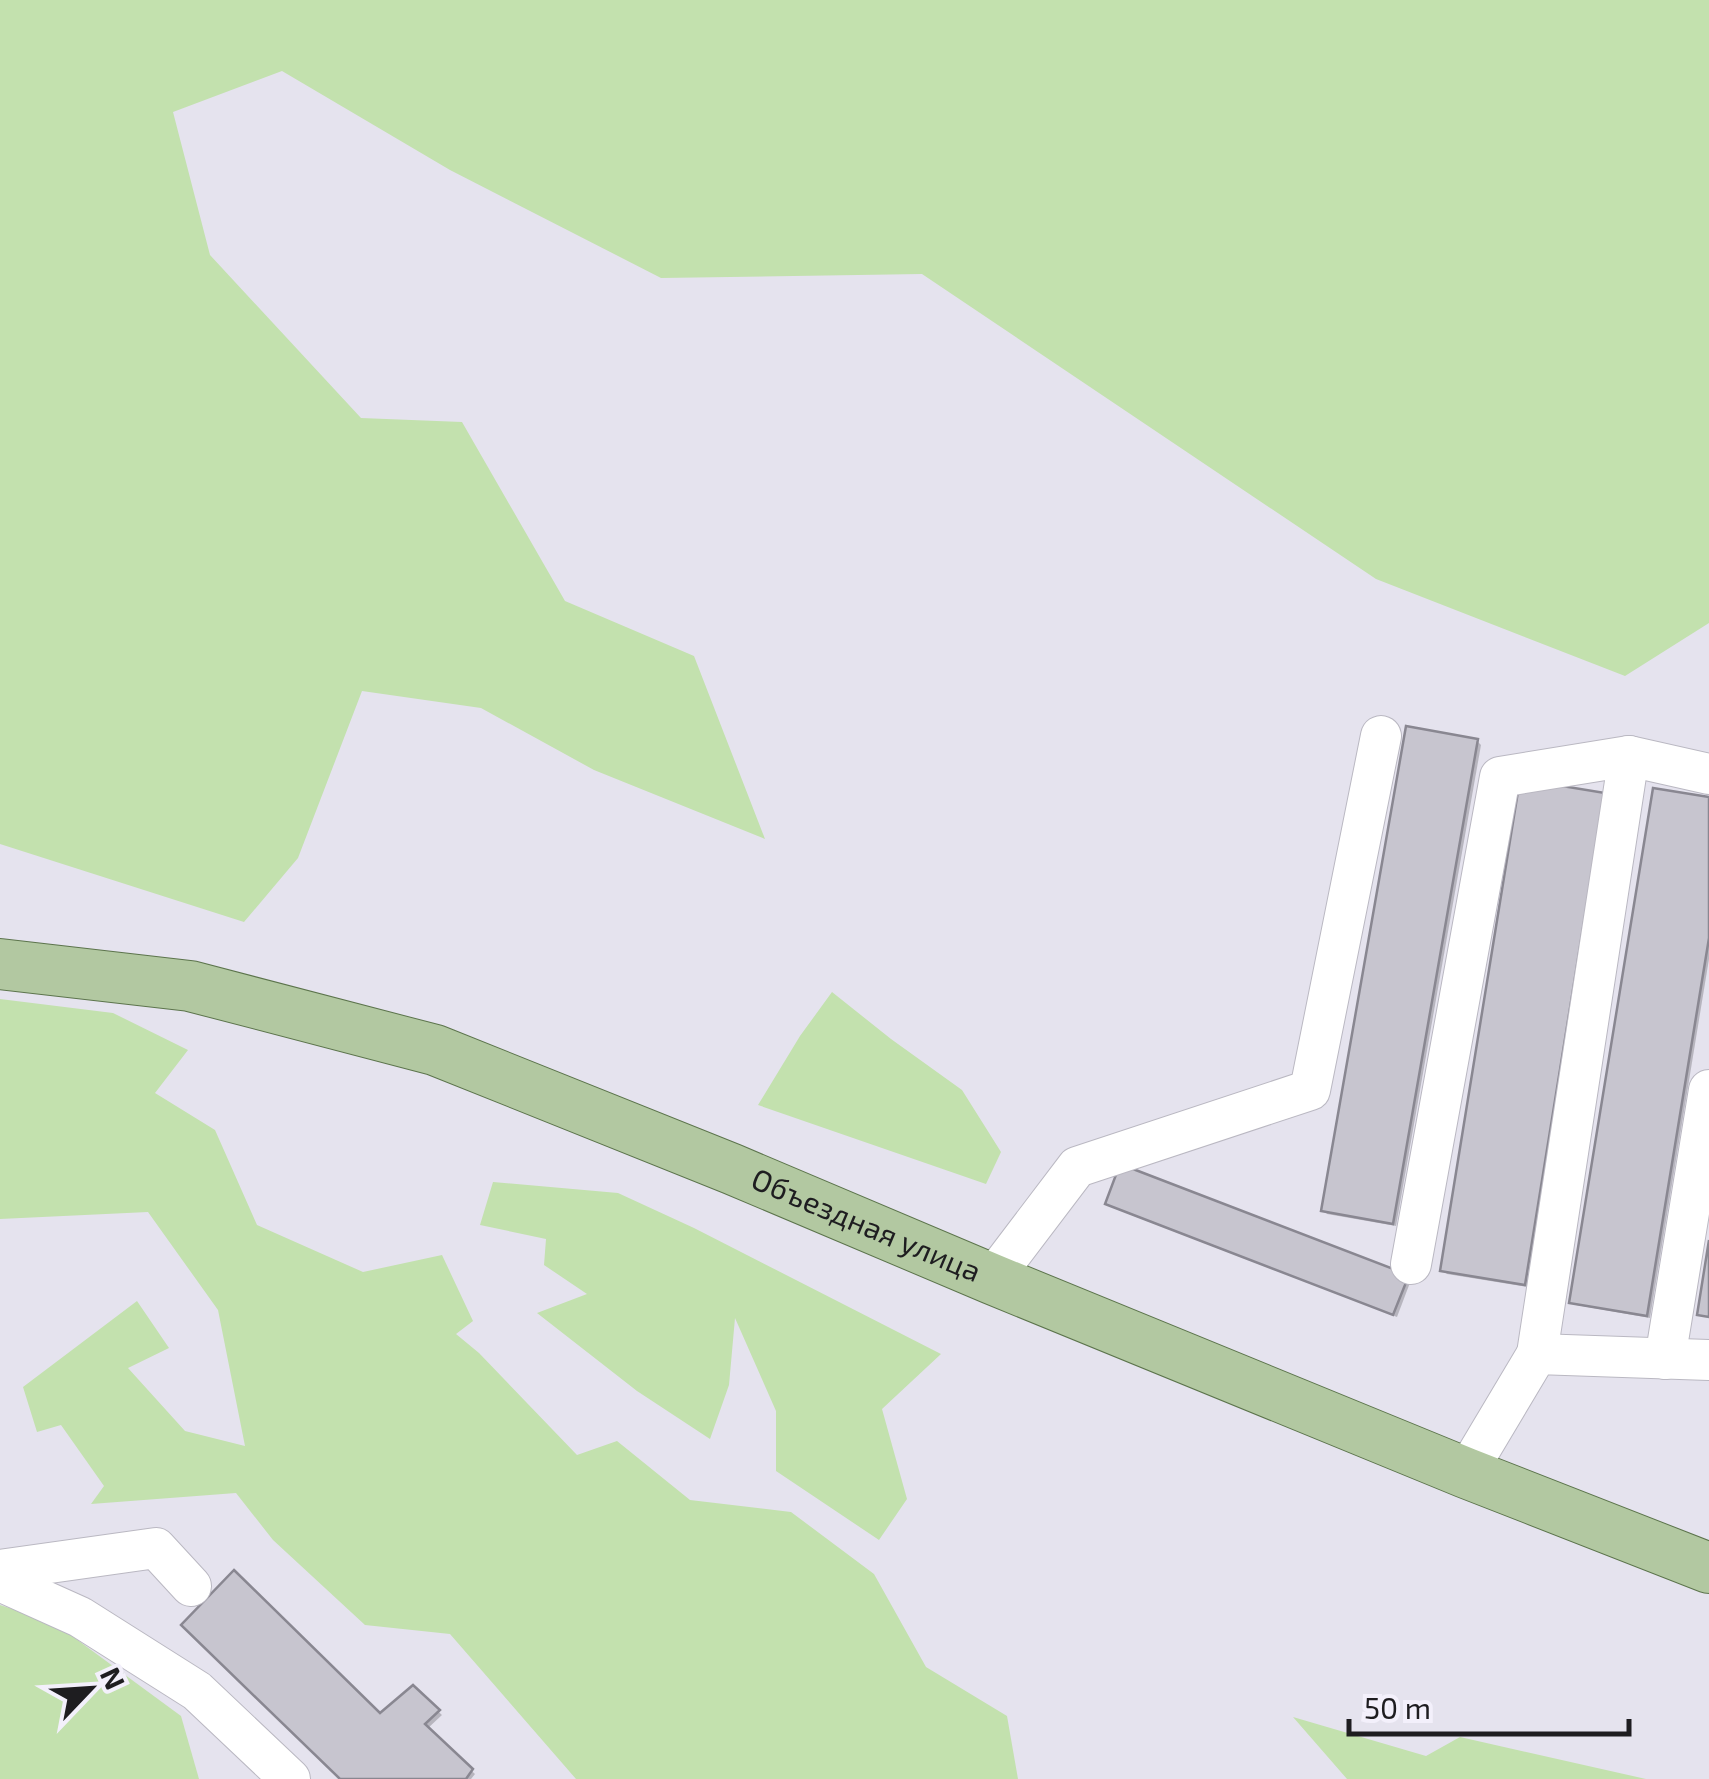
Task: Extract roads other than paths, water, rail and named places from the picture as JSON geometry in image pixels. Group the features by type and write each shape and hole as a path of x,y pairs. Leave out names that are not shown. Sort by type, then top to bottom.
{"main road":[{"name":"Объездная улица","path":"0,964 190,986 435,1050 1466,1473 1709,1568"}],"lane":[{"path":"992,1279 1077,1167 1310,1090 1381,736"},
{"path":"1466,1473 1537,1354 1629,756"},
{"path":"1411,1264 1500,778 1629,756 1709,774"},
{"path":"1665,1358 1709,1090"},
{"path":"1537,1354 1709,1360"},
{"path":"0,1570 156,1548 192,1586"},
{"path":"0,1581 80,1616 197,1692 290,1779"}]}
